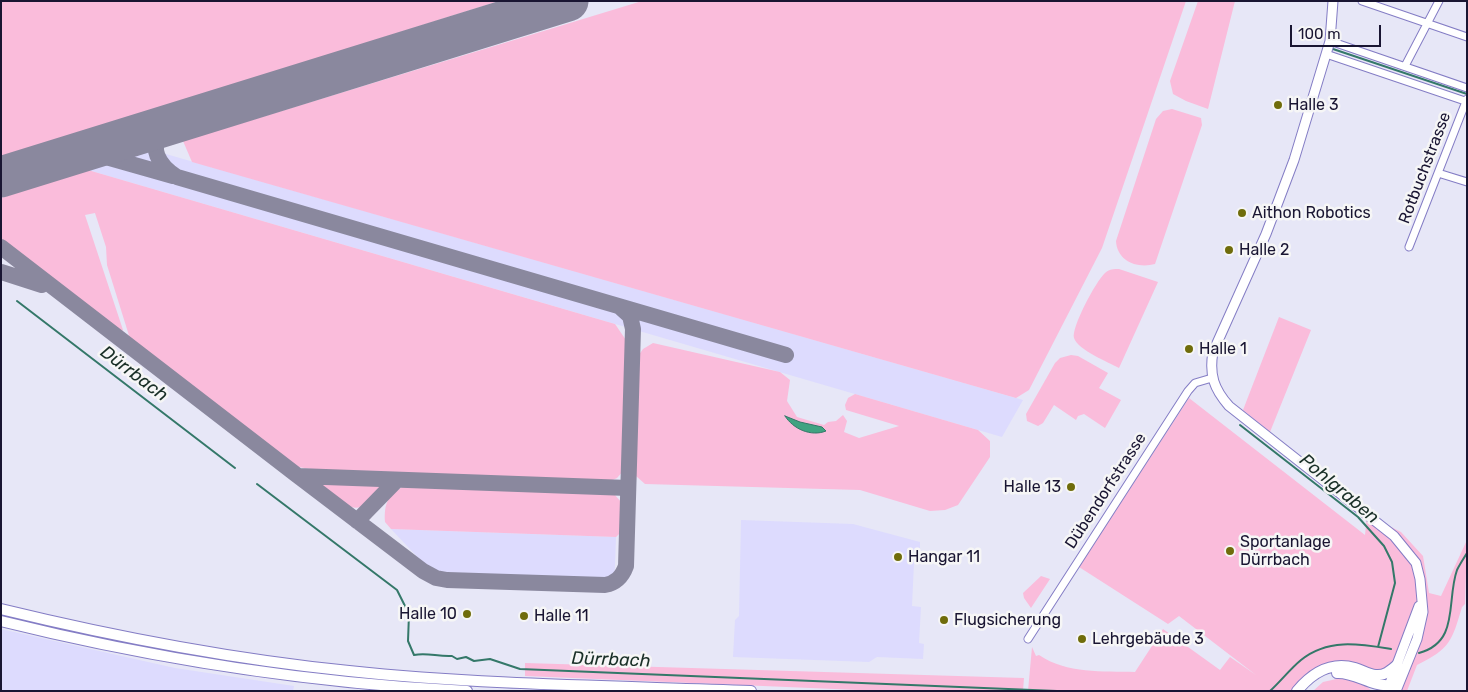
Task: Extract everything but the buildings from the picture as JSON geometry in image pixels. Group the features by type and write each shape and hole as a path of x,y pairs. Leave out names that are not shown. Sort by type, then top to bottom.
{"highway":[{"path":"1,609 171,646 317,668 485,681 752,691"},
{"path":"1,621 119,647 235,668 347,682 467,691"},
{"path":"1306,691 1317,680 1334,673 1371,677 1387,673 1397,665"},
{"path":"1297,691 1311,676 1330,667 1352,667 1391,689"},
{"path":"1371,677 1379,691"}],"main road":[{"path":"1333,1 1330,41 1281,196 1214,352 1210,368 1212,378 1222,398 1242,418 1394,536 1416,564 1423,602 1421,626 1402,675 1391,689"},
{"path":"1391,689 1397,665 1416,618 1421,593"}],"street":[{"path":"1362,1 1467,37"},
{"path":"1405,66 1439,1"},
{"path":"1330,41 1467,88"},
{"path":"1326,54 1466,100"},
{"name":"Rotbuchstrasse","path":"1409,247 1466,100"},
{"path":"1438,173 1467,182"},
{"name":"Dübendorfstrasse","path":"1028,639 1188,391 1194,383 1212,378"}],"shaded area":[{"path":"1,1 499,1 1,158"},
{"path":"642,1 1186,1 1102,248 1029,390 1016,398 192,162 183,141"},
{"path":"1198,1 1235,1 1208,109 1173,94 1170,81"},
{"path":"1172,109 1201,118 1202,125 1155,264 1135,264 1129,262 1120,254 1116,241 1156,119 1163,111"},
{"path":"152,150 1023,400 1002,437 88,170"},
{"path":"88,170 615,324 628,343 624,470 617,478 608,482 337,473 298,467 277,454 131,342 107,265 106,247 95,213 85,215 123,330 120,333 1,242 1,198"},
{"path":"1119,269 1158,282 1119,368 1081,347 1074,338 1074,333 1080,315 1096,285 1107,272"},
{"path":"1279,317 1311,330 1270,432 1243,410"},
{"path":"653,343 780,372 790,380 787,401 797,417 824,425 828,422 836,421 843,415 847,421 844,432 859,438 899,426 846,410 845,405 848,398 855,394 978,430 990,441 990,457 958,505 945,510 930,511 860,490 645,484 636,476 633,462 636,359 643,349"},
{"path":"1071,355 1078,356 1108,373 1099,388 1121,400 1105,428 1084,414 1078,416 1076,420 1054,405 1043,423 1038,426 1027,421 1026,414 1055,363 1060,358"},
{"name":"Sportanlage Dürrbach","path":"1189,398 1365,535 1367,515 1401,532 1423,556 1429,593 1441,596 1467,540 1465,604 1462,607 1448,643 1437,654 1417,665 1407,691 1387,691 1396,667 1387,673 1338,666 1297,691 1028,691 1032,647 1036,656 1039,655 1061,666 1098,671 1135,672 1163,629 1220,670 1230,657 1256,675 1179,616 1168,624 1079,567"},
{"path":"785,416 822,427 826,431 814,433 803,431 788,421"},
{"path":"314,481 385,485 365,505 352,507 338,501"},
{"path":"406,485 602,490 614,494 622,503 622,531 616,537 391,529 385,522 386,504 395,492"},
{"path":"741,520 853,524 920,542 920,563 914,563 912,606 921,607 919,643 924,644 923,659 877,657 869,662 733,657 735,620 739,616"},
{"path":"391,529 616,537 614,591 444,585"},
{"path":"1041,576 1050,579 1031,608 1023,593"},
{"path":"1,629 175,668 294,686 293,691 1,691"},
{"path":"525,663 1024,678 1023,691 882,691 525,676"},
{"path":"1341,678 1365,685 1372,691 1313,691 1323,682"}],"waterway":[{"path":"1333,49 1467,94"},
{"name":"Dürrbach","path":"17,301 235,468"},
{"name":"Pohlgraben","path":"1240,425 1358,517 1384,546 1392,562 1395,583 1378,647"},
{"name":"Dürrbach","path":"257,484 397,590 409,614 408,641 414,655 452,656 457,659 466,657 474,661 490,659 520,669 1057,691"},
{"name":"Dürrbach","path":"1419,653 1432,648 1441,640 1446,630 1457,570 1467,553"},
{"name":"Dürrbach","path":"1270,691 1301,660 1322,648 1356,644 1391,649"}],"taxiway":[{"path":"191,119 164,129 156,143 157,156 160,162 177,177 786,355"},
{"path":"31,169 77,155 92,153 173,176"},
{"path":"1,247 298,476 628,488"},
{"path":"1,272 42,285"},
{"path":"298,476 423,571 436,578 447,580 605,585 612,583 623,573 626,566 633,329 630,316 620,307"},
{"path":"357,521 397,480"}],"runway":[{"path":"1,177 568,1"}],"place":[{"name":"Halle 3","path":"1278,105"},
{"name":"Aithon Robotics","path":"1242,213"},
{"name":"Halle 2","path":"1229,250"},
{"name":"Halle 1","path":"1189,349"},
{"name":"Halle 13","path":"1071,487"},
{"name":"Sportanlage Dürrbach","path":"1230,551"},
{"name":"Hangar 11","path":"898,557"},
{"name":"Halle 10","path":"467,614"},
{"name":"Halle 11","path":"524,616"},
{"name":"Flugsicherung","path":"944,620"},
{"name":"Lehrgebäude 3","path":"1082,639"}]}
